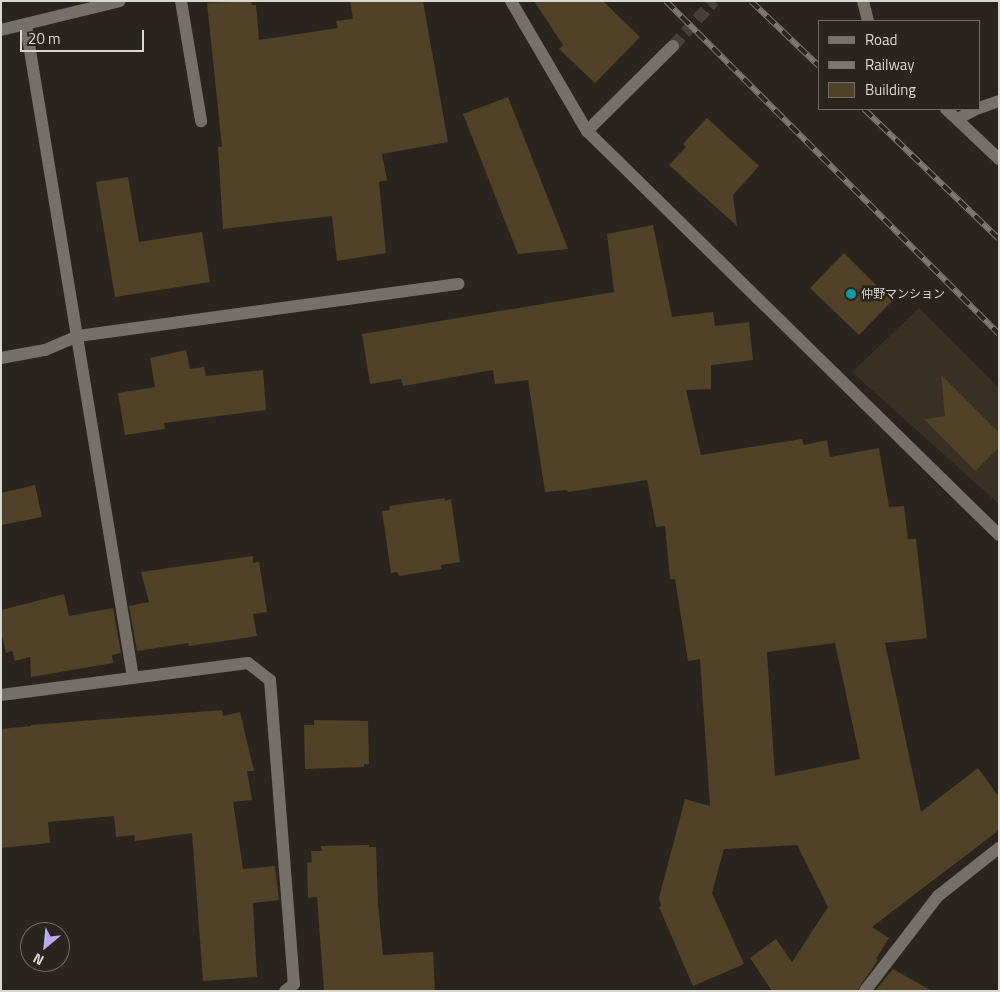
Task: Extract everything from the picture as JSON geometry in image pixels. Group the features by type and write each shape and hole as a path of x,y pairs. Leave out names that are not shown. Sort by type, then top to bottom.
{"street":[{"path":"1,30 26,26 120,1"},
{"path":"181,1 200,121"},
{"path":"511,1 587,131 999,535"},
{"path":"864,1 868,20"},
{"path":"26,26 133,677"},
{"path":"587,131 673,46"},
{"path":"980,107 999,101"},
{"path":"947,110 999,159"},
{"path":"957,119 974,110"},
{"path":"1,358 45,350 78,336 458,284"},
{"path":"1,695 248,663 270,680 294,984 285,991"},
{"path":"865,991 938,896 999,848"}],"shaded area":[{"path":"919,308 999,388 999,504 852,372"}],"building":[{"path":"251,1 252,5 256,5 259,40 338,28 336,21 353,19 350,1 423,1 448,142 382,154 387,180 379,182 386,253 337,261 332,216 223,229 218,147 222,147 207,3"},
{"path":"534,1 603,1 640,37 595,83 559,49 563,45"},
{"path":"508,97 568,249 518,254 463,114"},
{"path":"707,118 759,166 733,195 737,226 669,165 686,147 683,144"},
{"path":"128,177 139,242 202,232 210,282 115,297 96,182"},
{"path":"653,225 672,317 713,312 715,326 749,322 753,360 711,365 711,389 686,390 701,455 802,439 804,445 827,440 830,457 879,448 889,507 904,506 908,539 916,539 927,638 885,643 921,812 978,768 999,797 999,830 872,927 889,938 876,959 878,960 857,991 772,991 750,958 776,939 792,962 828,907 797,845 724,849 712,893 744,964 693,986 659,907 661,906 659,898 685,799 710,806 700,659 688,661 675,579 670,579 665,526 656,527 647,480 568,492 567,490 545,492 528,380 495,384 493,370 403,386 401,379 370,384 362,334 614,292 607,234","holes":["835,643 860,759 775,776 767,652"]},
{"name":"仲野マンション","path":"844,253 892,301 859,335 810,288"},
{"path":"186,350 190,369 204,367 206,376 263,370 266,410 164,423 165,429 125,435 118,393 155,387 150,358"},
{"path":"941,375 999,433 999,447 975,471 924,419 945,416"},
{"path":"35,485 42,517 1,525 1,493"},
{"path":"444,498 445,501 451,499 460,562 441,565 442,569 399,576 397,572 391,573 382,511 390,510 389,506"},
{"path":"253,556 253,563 259,562 267,612 253,614 257,636 189,646 188,643 137,651 129,606 149,602 141,572"},
{"path":"64,594 69,616 113,608 121,653 112,655 113,663 31,677 30,657 15,661 12,651 6,653 1,632 1,610"},
{"path":"222,710 223,716 240,712 254,771 247,771 252,800 233,802 243,869 275,866 279,900 253,903 257,977 203,981 192,833 135,841 134,835 116,837 114,816 48,822 50,843 1,848 1,729"},
{"path":"314,720 368,721 369,764 364,764 364,767 305,769 304,725 314,725"},
{"path":"369,845 369,847 376,847 378,904 383,955 433,952 435,991 324,991 317,897 308,898 307,863 312,862 311,851 322,851 321,846"},
{"path":"893,969 932,991 875,991"}],"tunnel":[{"path":"673,46 714,1"}],"railway":[{"path":"666,1 999,334"},
{"path":"751,1 818,65"},
{"path":"865,110 999,239"}],"place":[{"name":"仲野マンション","path":"851,294"}]}
